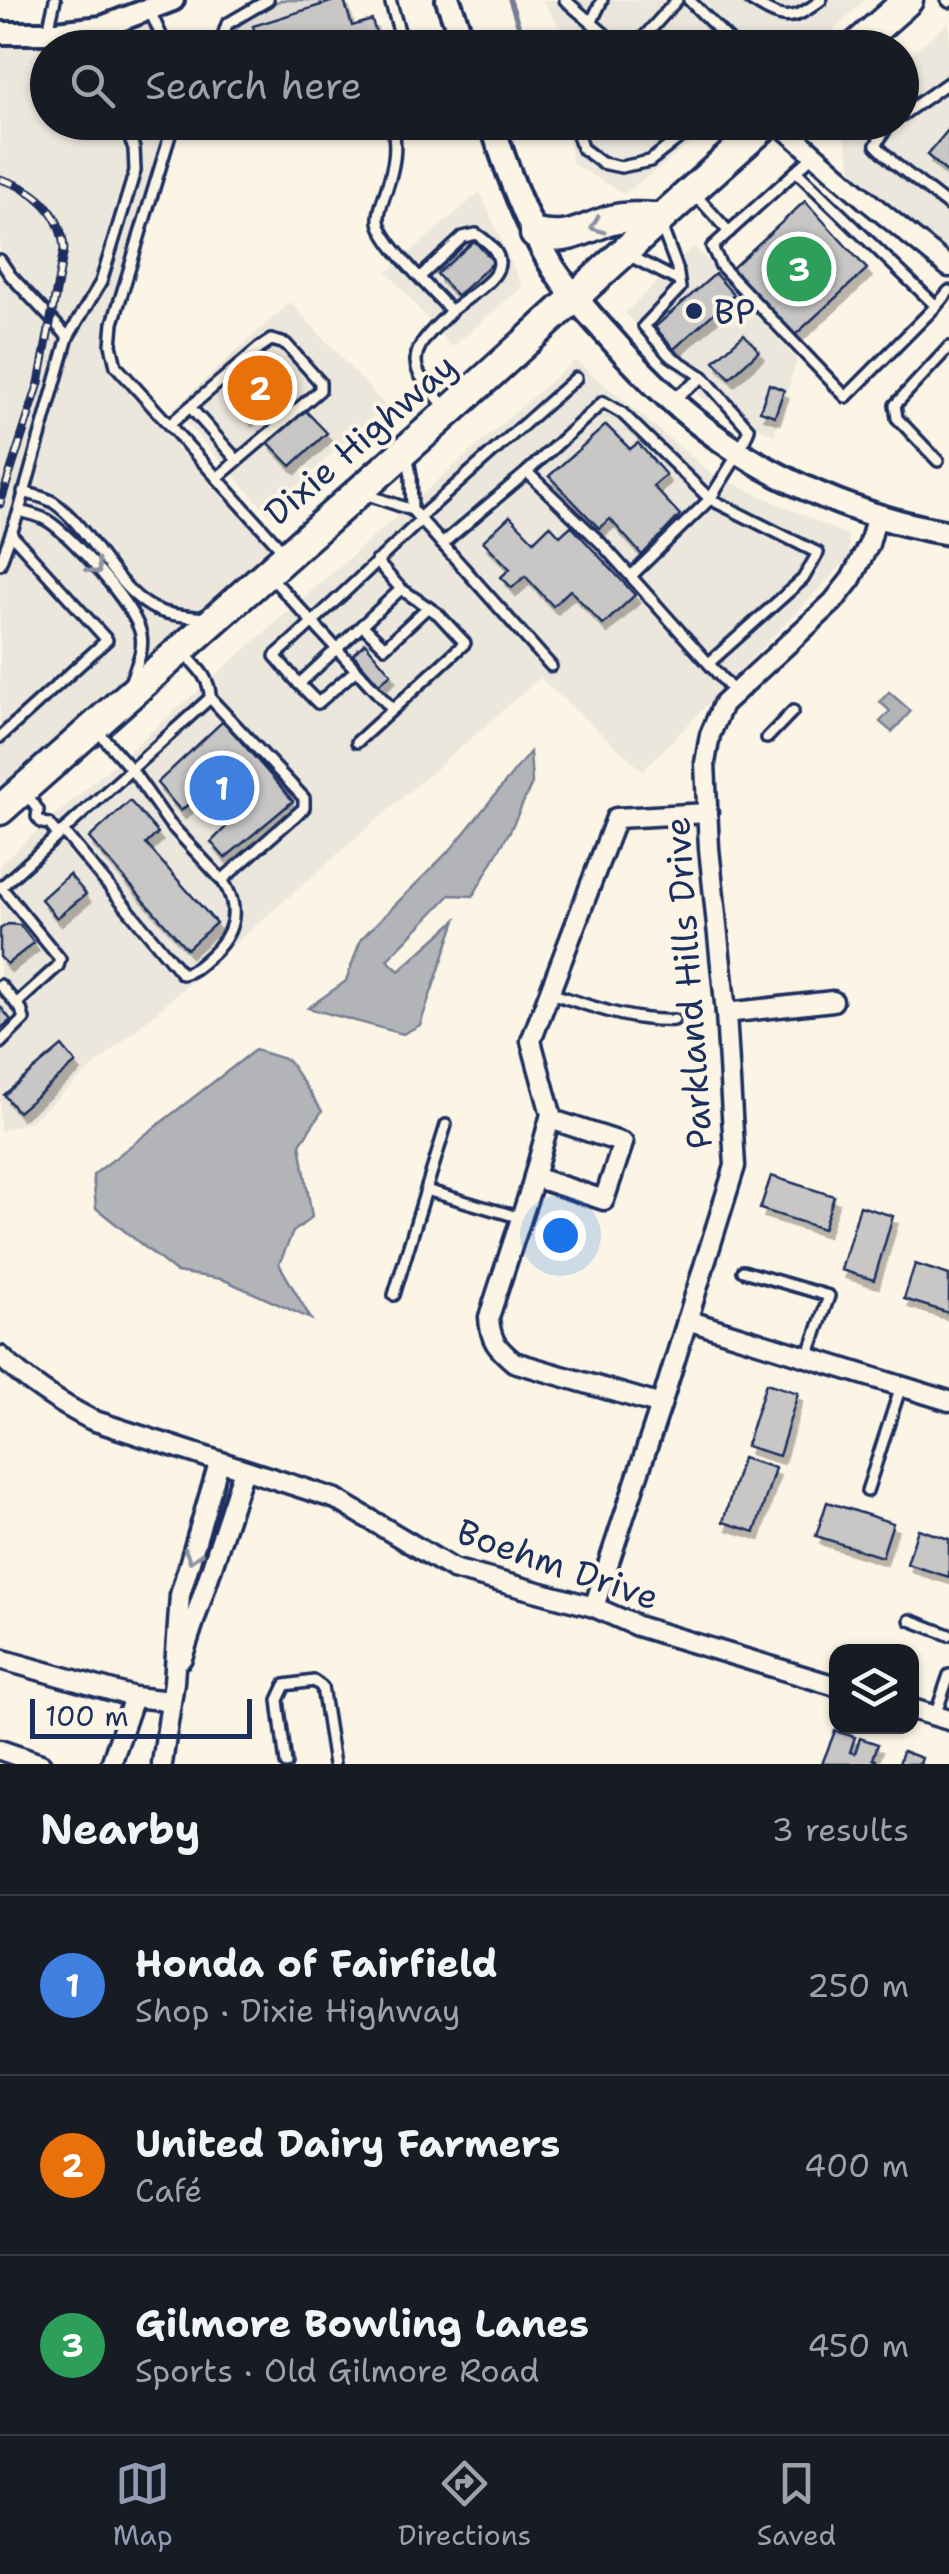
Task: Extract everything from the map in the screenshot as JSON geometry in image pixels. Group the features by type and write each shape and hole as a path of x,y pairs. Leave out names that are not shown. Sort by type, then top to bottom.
{"main road":[{"path":"448,0 459,30"},
{"path":"874,30 908,0"},
{"path":"497,140 508,172 555,270 632,362 672,401 740,451 803,486 877,516 949,533"},
{"name":"Dixie Highway","path":"0,810 30,800 93,726 449,412 748,140"},
{"path":"536,234 556,238 626,217 659,218"}],"street":[{"path":"116,30 172,0"},
{"path":"0,32 30,33"},
{"path":"797,140 949,267"},
{"name":"Parkland Hills Drive","path":"594,1607 735,1166 704,763 710,735 723,704 833,602 851,579 869,544 877,516"},
{"path":"661,1405 514,1362 500,1350 490,1333 489,1318 551,1114 531,1042 616,818 708,814"},
{"path":"726,1014 833,1001"},
{"path":"534,1177 604,1200 623,1143 550,1119"},
{"path":"686,1320 949,1401"},
{"name":"Boehm Drive","path":"0,1356 24,1380 92,1420 336,1500 454,1569 594,1607 637,1626 829,1684"},
{"path":"174,1682 180,1595 219,1462"},
{"path":"162,1764 174,1682 244,1470"},
{"path":"0,1659 134,1698 170,1701"},
{"path":"111,1764 134,1698"},
{"path":"0,1750 41,1764"}],"lane":[{"path":"49,30 55,0"},
{"path":"225,30 227,24 268,0"},
{"path":"390,0 399,30"},
{"path":"564,0 602,30"},
{"path":"592,21 602,0"},
{"path":"650,30 677,0"},
{"path":"689,0 719,30"},
{"path":"750,0 773,15 790,18 821,0"},
{"path":"149,10 159,30"},
{"path":"919,103 949,82"},
{"path":"0,564 68,338 101,282 135,171 130,140"},
{"path":"169,140 113,323 111,345 116,366 217,478 313,623 392,709"},
{"path":"396,140 379,224 388,241 452,311"},
{"path":"580,140 582,148 602,163 622,167 650,161 676,140"},
{"path":"879,140 876,144 895,164 949,206"},
{"path":"814,155 712,246 720,266 846,397 949,291"},
{"path":"797,172 936,306"},
{"path":"691,190 729,232"},
{"path":"631,576 710,499 740,451 749,428 703,377 669,355 644,326 680,288 659,218"},
{"path":"420,277 464,237 476,234 494,246 500,258 497,273 452,311 416,354 418,371 449,412"},
{"path":"622,252 677,280"},
{"path":"0,260 68,338"},
{"path":"169,425 271,340 286,344 320,382 320,390 217,478"},
{"path":"938,460 898,418 894,405 948,349"},
{"path":"672,401 703,377"},
{"path":"356,670 318,703 276,656 376,562 418,515 576,378"},
{"path":"442,544 602,402 622,413 710,499 818,553 803,579 709,664"},
{"path":"190,407 237,460"},
{"path":"406,450 418,515"},
{"path":"527,472 600,542 735,693"},
{"path":"23,492 50,500 64,512 127,586 150,606 170,614 213,618"},
{"path":"358,492 390,500 418,515 551,666"},
{"path":"18,511 50,522 71,540 136,621 142,636 140,654 124,698"},
{"path":"0,737 107,640 10,534"},
{"path":"357,742 465,642 438,614 401,589 376,562"},
{"path":"299,684 401,589"},
{"path":"362,625 385,647 428,607"},
{"path":"180,648 206,678 210,698 304,798 304,808 222,880"},
{"path":"16,1004 58,966 60,959 0,887 210,698"},
{"path":"767,738 793,710"},
{"path":"30,800 42,823 60,833 182,974 194,970 222,946 234,923 234,905 228,890 93,726"},
{"path":"0,985 21,1009 24,1019 0,1043"},
{"path":"550,993 629,1018 674,1020"},
{"path":"394,1295 446,1125"},
{"path":"426,1190 521,1218"},
{"path":"743,1271 829,1296 808,1358"},
{"path":"867,1491 901,1386"},
{"path":"910,1620 949,1635"},
{"path":"942,1719 949,1674"},
{"path":"286,1764 278,1700 285,1685 314,1681 322,1687 334,1764"}],"shaded area":[{"path":"281,0 320,0 322,5 284,30 235,30 255,13"},
{"path":"542,0 865,0 834,30 559,27"},
{"path":"149,9 159,30 61,30"},
{"path":"949,22 949,251 853,173 845,140 919,140 919,47"},
{"path":"0,33 30,33 30,140 169,140 113,323 116,366 286,555 0,810"},
{"path":"568,140 696,140 624,194 573,164"},
{"path":"480,192 522,287 452,347 387,272"},
{"path":"694,246 797,360 774,435 701,397 625,313"},
{"path":"290,302 385,405 268,513 173,409"},
{"path":"575,360 711,473 847,535 851,556 643,771 540,678 30,1122 0,1131 0,864"},
{"path":"889,692 911,711 892,732 880,722 890,711 880,702"},
{"path":"530,752 532,783 473,896 450,895 387,960 399,971 456,920 420,1025 403,1034 308,1008 346,981 361,939 452,848"},
{"path":"255,1050 288,1060 322,1111 300,1144 312,1217 293,1232 279,1264 311,1319 222,1279 176,1272 96,1208 93,1175"}],"building":[{"path":"344,0 352,26 372,20 375,30 254,30 253,26"},
{"path":"949,129 949,174 927,155"},
{"path":"805,201 867,269 793,337 731,269"},
{"path":"474,241 494,262 457,296 437,274"},
{"name":"BP","path":"715,274 734,295 674,349 655,327"},
{"path":"744,334 759,351 730,378 714,361"},
{"path":"263,354 288,383 248,418 233,401 241,393 232,382"},
{"path":"769,384 784,390 775,416 760,411"},
{"path":"303,408 327,433 291,466 267,441"},
{"path":"606,425 630,449 638,443 666,475 653,486 680,515 642,555 610,519 599,528 549,476"},
{"path":"510,516 534,541 550,525 560,536 571,526 635,595 603,625 570,590 553,606 525,576 512,588 501,577 510,569 483,541"},
{"path":"365,643 391,674 379,684 353,654"},
{"path":"223,721 293,801 225,858 211,842 227,826 199,794 181,811 157,783"},
{"path":"130,801 158,833 146,844 216,923 187,949 89,838"},
{"path":"69,874 86,894 57,918 41,899"},
{"path":"8,924 20,925 34,943 7,964 0,957 0,929"},
{"path":"0,1006 11,1020 0,1029"},
{"path":"62,1046 76,1063 18,1112 4,1095"},
{"path":"771,1176 834,1196 823,1229 760,1209"},
{"path":"860,1206 893,1216 874,1280 841,1270"},
{"path":"915,1264 949,1275 949,1313 904,1299"},
{"path":"766,1383 798,1393 779,1456 746,1446"},
{"path":"742,1458 775,1468 755,1532 723,1522"},
{"path":"827,1502 893,1523 882,1557 816,1536"},
{"path":"918,1529 949,1539 949,1577 907,1564"},
{"path":"834,1734 855,1737 850,1752 855,1753 860,1738 878,1744 875,1764 822,1764"},
{"path":"903,1751 922,1758 920,1764 899,1764"}],"waterway":[{"path":"510,0 520,30"}],"railway":[{"path":"0,179 24,189 44,204 58,223 64,249 39,383 0,504"}],"place":[{"name":"Gilmore Bowling Lanes","path":"799,269"},
{"name":"BP","path":"694,311"},
{"name":"United Dairy Farmers","path":"260,388"},
{"name":"Honda of Fairfield","path":"222,788"}]}
